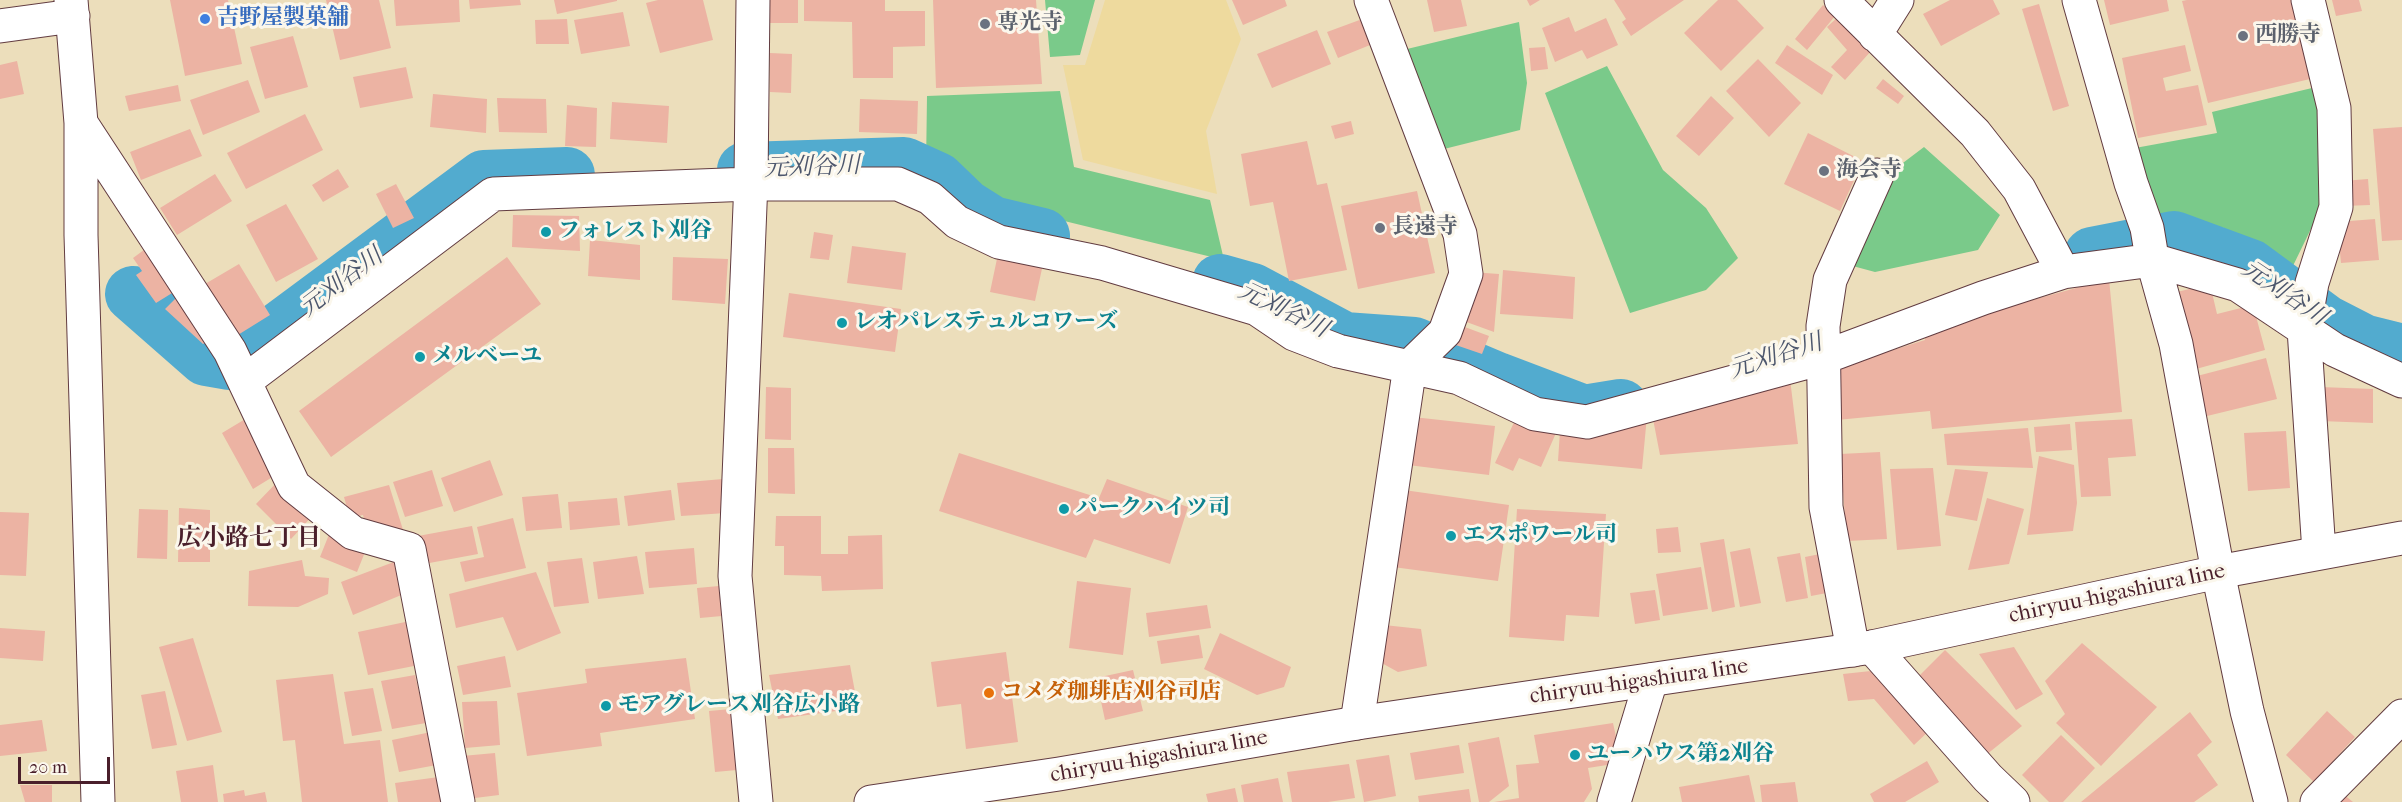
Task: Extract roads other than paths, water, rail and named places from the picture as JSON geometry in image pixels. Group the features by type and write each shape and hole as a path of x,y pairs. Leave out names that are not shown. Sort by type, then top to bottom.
{"street":[{"path":"753,0 752,172 735,576 756,802"},
{"path":"1357,723 1411,365 1445,332 1466,274 1461,234 1371,0"},
{"path":"1840,0 1975,133 2019,189 2062,271"},
{"path":"1875,35 1897,0"},
{"path":"2079,0 2176,344 2218,572 2247,711 2271,802"},
{"path":"2308,0 2334,108 2336,207 2313,283 2305,328 2319,552"},
{"path":"0,26 72,8 81,123 81,235 98,802"},
{"path":"81,123 238,368 294,486 353,533 409,549 458,802"},
{"path":"238,368 493,194 752,172 898,184 930,198 957,222 999,242 1102,263 1257,309 1294,334 1338,351 1411,365 1459,378 1535,414 1587,422 2062,271 2150,248 2238,285 2335,350 2402,381"},
{"path":"1877,175 1830,280 1823,347 1826,507 1863,649 2013,802"},
{"name":"chiryuu-higashiura line","path":"871,802 1059,774 1357,723 1863,649 2218,572 2402,538"},
{"path":"1614,802 1651,680"},
{"path":"2317,802 2402,716"}],"waterway":[{"name":"元刈谷川","path":"745,170 904,165 937,180 965,207 992,224 1042,236"},
{"name":"元刈谷川","path":"133,294 206,358 229,362 240,359 484,178 567,175"},
{"name":"元刈谷川","path":"2092,255 2174,239 2250,267 2326,323 2363,342 2402,352"},
{"name":"元刈谷川","path":"1220,282 1252,291 1344,340 1414,345 1584,413 1621,407"}],"place":[{"name":"吉野屋製菓舗","path":"205,19"},
{"name":"専光寺","path":"985,24"},
{"name":"西勝寺","path":"2243,36"},
{"name":"海会寺","path":"1824,171"},
{"name":"長遠寺","path":"1380,228"},
{"name":"フォレスト刈谷","path":"546,232"},
{"name":"レオパレステュルコワーズ","path":"842,323"},
{"name":"メルベーユ","path":"420,357"},
{"name":"パークハイツ司","path":"1064,509"},
{"name":"エスポワール司","path":"1451,536"},
{"name":"コメダ珈琲店刈谷司店","path":"989,693"},
{"name":"モアグレース刈谷広小路","path":"606,706"},
{"name":"ユーハウス第2刈谷","path":"1575,755"}],"district":[{"name":"広小路七丁目","path":"249,539"}]}
